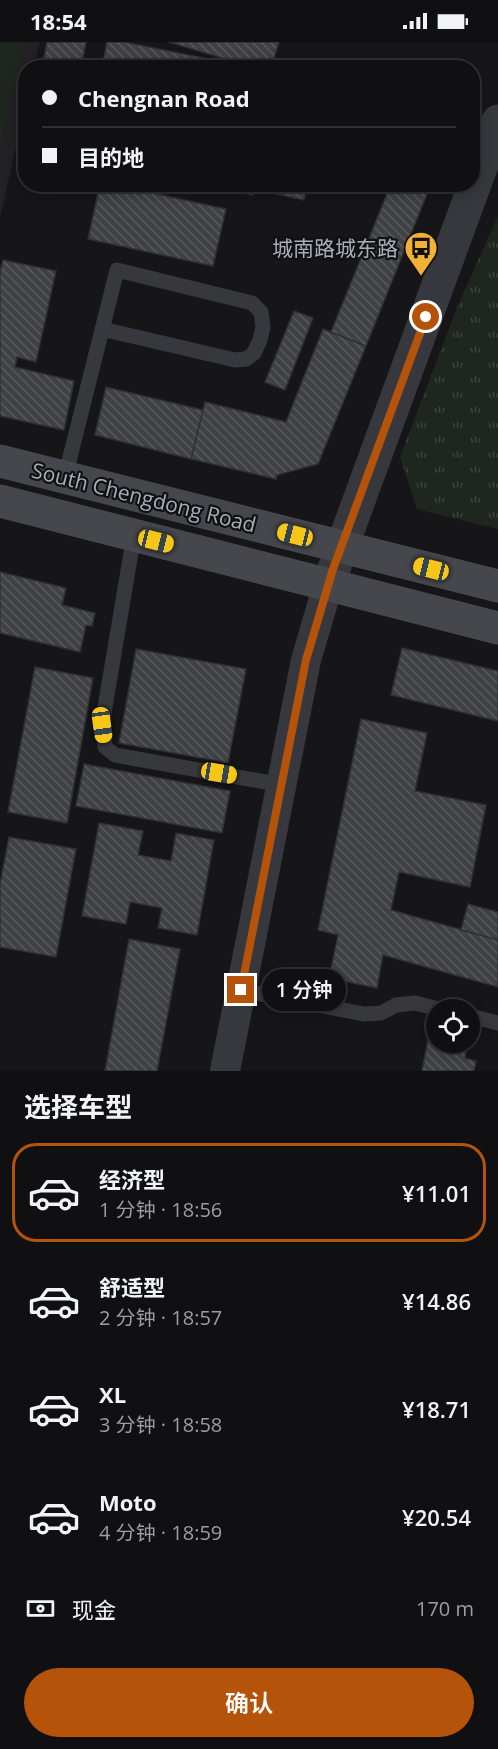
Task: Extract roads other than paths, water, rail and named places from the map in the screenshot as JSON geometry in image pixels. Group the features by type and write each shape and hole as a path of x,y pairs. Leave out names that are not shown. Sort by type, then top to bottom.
{"main road":[{"name":"South Chengdong Road","path":"0,461 498,586"},
{"name":"South Chengdong Road","path":"0,501 498,628"}],"street":[{"path":"480,170 498,121"},
{"path":"225,1071 306,660 341,547 472,192"}],"lane":[{"path":"65,477 102,329 117,270 252,303 261,312 263,327 254,353 246,359 235,360 102,329"},
{"path":"134,535 102,725 105,747 115,755 282,784"},
{"path":"241,990 364,1014 381,1013 396,1005 415,1003 426,1006"},
{"path":"480,1018 498,1023"}],"place":[{"name":"城南路城东路","path":"421,277"}]}
